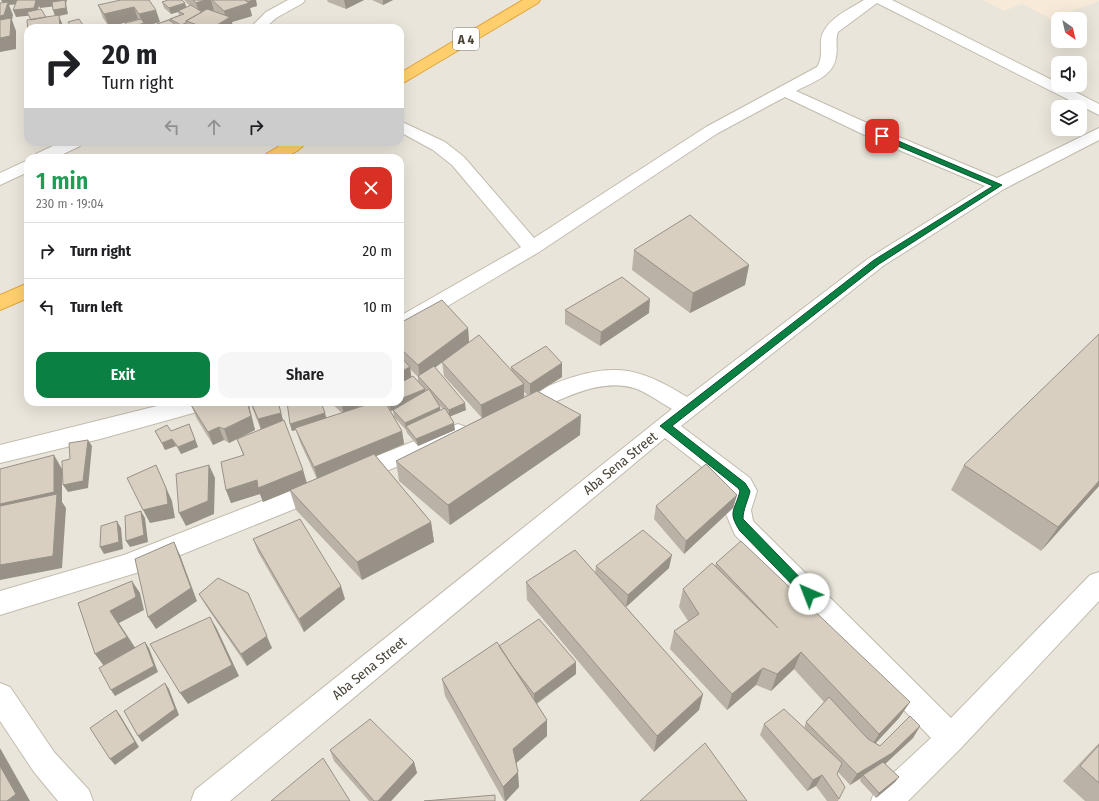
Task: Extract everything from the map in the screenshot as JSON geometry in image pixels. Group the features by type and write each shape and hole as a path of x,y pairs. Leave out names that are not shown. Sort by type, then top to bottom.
{"highway":[{"name":"A 4","path":"404,77 533,0"},
{"path":"278,154 292,146"},
{"path":"0,303 24,292"}],"street":[{"path":"262,24 271,16 298,0"},
{"path":"404,323 532,248 712,130 823,70 829,62 830,33 835,27 873,0"},
{"path":"881,0 1099,110"},
{"path":"784,91 882,136 998,185"},
{"path":"404,128 439,146 458,161 532,248"},
{"name":"Aba Sena Street","path":"206,801 665,426 876,262 998,185 1099,133"},
{"path":"50,154 66,146"},
{"path":"0,180 24,167"},
{"path":"499,416 587,381 620,378 645,383 688,408"},
{"path":"0,454 100,430 189,406"},
{"path":"0,603 127,565 477,425"},
{"path":"665,426 742,485 745,491 743,501 738,510 738,520 744,528 951,738"},
{"path":"886,801 951,738 1099,583"},
{"path":"0,696 44,762 78,801"}],"shaded area":[{"path":"0,0 1099,0 1099,801 0,801"},
{"path":"983,0 1099,0 1070,12 1051,12 1051,19 1022,4 1004,11"}],"building":[{"path":"17,0 36,0 34,8 13,10"},
{"path":"65,0 66,8 53,10 52,2"},
{"path":"121,0 149,0 156,10 139,14 134,7 104,14 98,5"},
{"path":"168,0 182,0 185,3 169,8 162,2"},
{"path":"193,0 205,0 196,3"},
{"path":"212,0 245,0 249,3 224,11"},
{"path":"8,2 4,15 0,16 0,3"},
{"path":"191,5 202,12 186,21 186,23 179,24 170,19 184,14 178,11"},
{"path":"41,9 46,17 31,20 27,12"},
{"path":"207,9 230,17 219,24 195,24 186,21"},
{"path":"59,15 60,24 27,24 27,20"},
{"path":"11,18 10,36 0,38 0,20"},
{"path":"79,19 82,24 69,24 68,22"},
{"path":"141,19 144,23 126,24"},
{"path":"169,20 174,24 157,24"},
{"path":"690,215 749,265 693,293 634,250"},
{"path":"622,277 650,299 601,332 565,310"},
{"path":"442,300 468,328 418,365 404,352 404,321"},
{"path":"1099,334 1099,481 1058,527 964,465"},
{"path":"479,335 524,384 481,405 442,362"},
{"path":"546,346 562,363 530,384 511,367"},
{"path":"404,360 410,367 404,370"},
{"path":"434,366 465,403 449,410 418,376"},
{"path":"413,376 425,389 404,397 404,381"},
{"path":"429,389 440,407 405,423 393,410 400,406 404,406 404,404"},
{"path":"537,391 581,415 448,505 396,461"},
{"path":"192,406 248,406 251,416 224,429 219,427 208,432"},
{"path":"253,406 279,406 281,413 258,419"},
{"path":"288,406 322,406 325,413 290,424"},
{"path":"363,406 387,406 402,431 314,467 295,428"},
{"path":"445,408 454,423 416,439 406,426"},
{"path":"284,420 303,470 258,488 257,480 226,490 221,462 244,455 237,439"},
{"path":"189,424 195,440 178,447 172,439 162,443 155,431 167,425 171,431"},
{"path":"88,440 83,481 63,485 62,461 70,459 69,443"},
{"path":"374,454 431,522 357,562 290,490"},
{"path":"54,455 54,492 0,504 0,469"},
{"path":"706,464 737,495 686,541 656,506"},
{"path":"156,465 166,488 168,504 143,510 127,478"},
{"path":"209,465 208,501 179,513 176,474"},
{"path":"57,494 53,556 0,565 0,506"},
{"path":"141,511 144,535 126,541 125,516"},
{"path":"300,519 341,586 299,619 253,539"},
{"path":"117,521 119,542 100,547 101,526"},
{"path":"643,530 672,555 628,595 596,566"},
{"path":"741,541 910,702 879,734 801,652 777,674 763,668 732,694 674,631 699,614 683,589 712,563 778,628 716,563"},
{"path":"174,542 191,588 148,617 135,559"},
{"path":"575,550 703,694 657,736 526,582"},
{"path":"218,578 248,593 267,636 241,654 199,594"},
{"path":"132,581 136,597 110,611 127,637 95,654 78,603"},
{"path":"210,617 232,665 180,693 150,644"},
{"path":"539,619 576,662 534,694 499,646"},
{"path":"145,642 154,666 111,690 99,668"},
{"path":"497,642 547,720 513,749 518,772 503,787 442,679"},
{"path":"165,683 175,709 138,736 124,711"},
{"path":"829,697 868,739 880,746 910,716 920,726 892,753 857,774 806,722"},
{"path":"784,709 842,763 837,774 845,787 839,799 822,775 813,780 764,724"},
{"path":"116,710 135,742 110,759 90,728"},
{"path":"370,719 414,762 378,801 374,801 330,750"},
{"path":"705,743 747,801 640,801"},
{"path":"1099,745 1099,783 1080,766"},
{"path":"323,758 350,801 271,801"},
{"path":"883,762 899,777 879,793 863,775"},
{"path":"0,766 16,794 7,801 0,801"},
{"path":"495,795 495,801 424,801"}],"route":[{"path":"809,594 744,528 738,520 738,510 743,501 745,491 742,485 665,426 876,262 998,185 882,136"}]}
